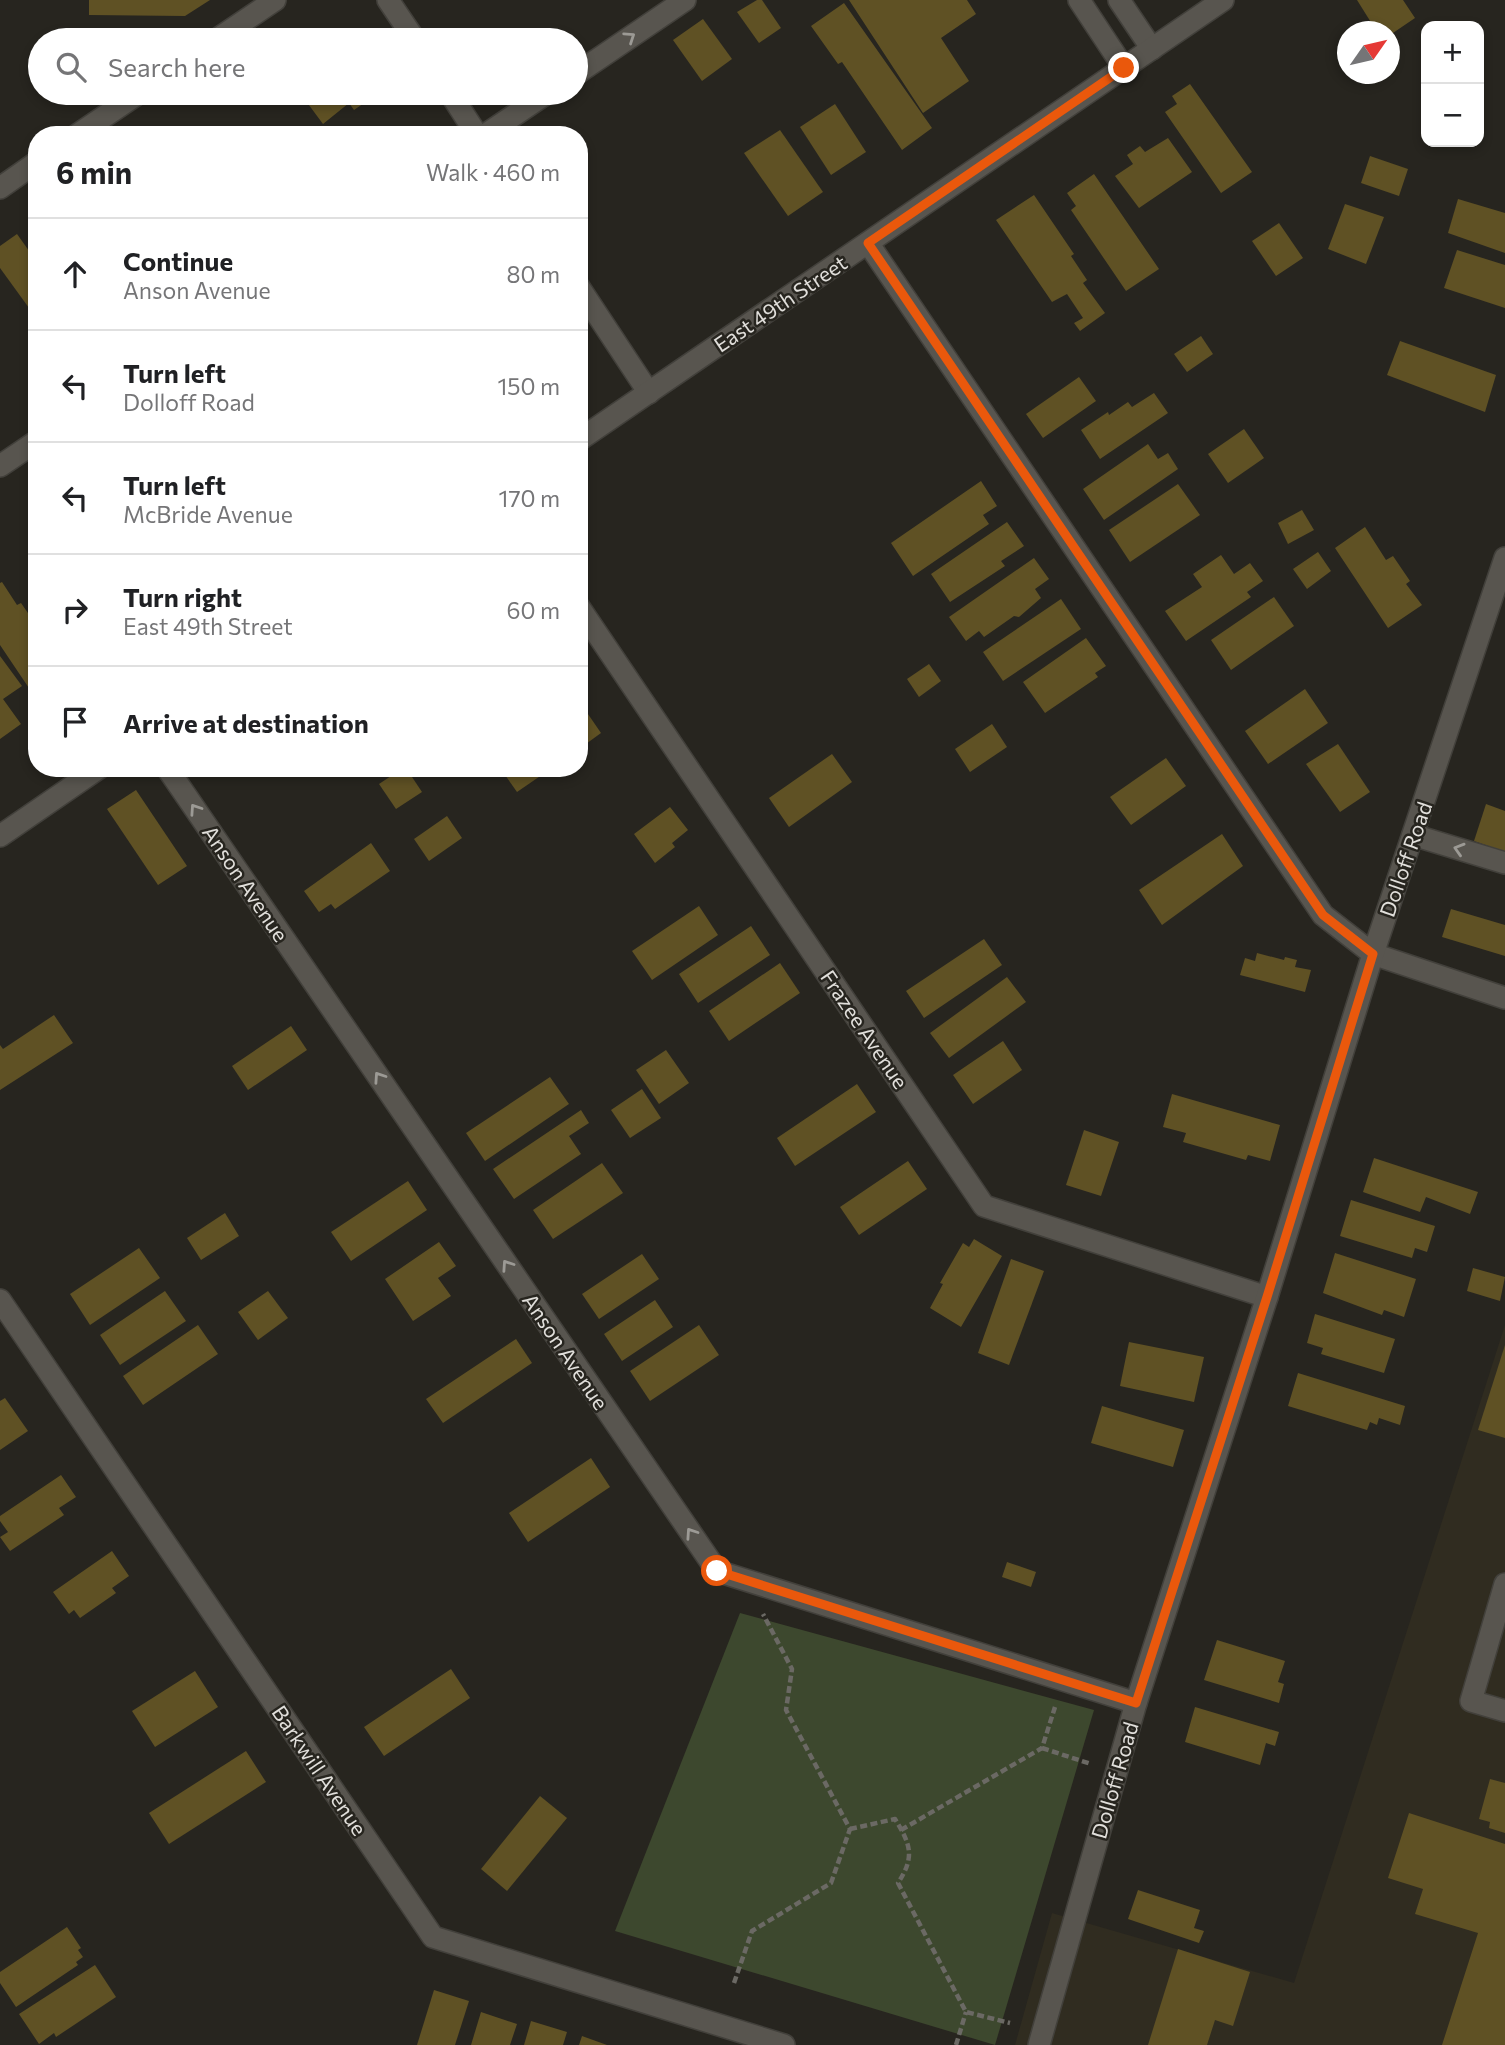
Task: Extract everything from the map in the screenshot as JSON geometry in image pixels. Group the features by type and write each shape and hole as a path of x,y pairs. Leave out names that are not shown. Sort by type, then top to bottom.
{"street":[{"path":"234,28 275,0"},
{"path":"388,0 407,28"},
{"path":"588,66 685,0"},
{"path":"1079,0 1124,68"},
{"path":"1119,0 1152,48"},
{"name":"East 49th Street","path":"588,434 1223,0"},
{"path":"90,126 121,105"},
{"path":"458,105 472,126"},
{"path":"498,126 529,105"},
{"path":"0,188 28,168"},
{"path":"868,243 1323,915 1373,954 1505,998"},
{"path":"588,301 649,393"},
{"path":"0,466 28,447"},
{"name":"Dolloff Road","path":"1039,2045 1136,1703 1267,1297 1373,954 1505,558"},
{"name":"Frazee Avenue","path":"588,620 985,1206 1267,1297"},
{"path":"0,836 86,777"},
{"name":"Anson Avenue","path":"173,777 717,1571 1136,1703"},
{"path":"1413,835 1505,863"},
{"name":"Barkwill Avenue","path":"0,1300 433,1937 742,2038 784,2045"},
{"path":"1505,1584 1471,1701 1505,1711"}],"path":[{"path":"734,1983 752,1931 831,1883 850,1829 786,1710 792,1669 761,1610"},
{"path":"901,1830 1042,1748 1056,1701"},
{"path":"1042,1748 1093,1765"},
{"path":"850,1829 895,1819 910,1848 908,1868 898,1883 966,2012 956,2045"},
{"path":"966,2012 1010,2023"}],"shaded area":[{"path":"1505,1325 1505,2045 1015,2045 1052,1913 1294,1983"}],"green space":[{"path":"740,1613 1094,1710 995,2045 615,1931"}],"building":[{"path":"89,0 210,0 185,16 89,15"},
{"path":"757,0 762,0 781,28 759,43 737,12"},
{"path":"849,0 967,0 976,14 941,38 969,81 923,113"},
{"path":"1357,0 1403,0 1415,18 1400,28 1400,21 1370,21"},
{"path":"844,3 932,128 902,150 842,62 838,64 811,26"},
{"path":"703,19 732,59 702,81 673,40"},
{"path":"1190,84 1252,172 1221,193 1165,112 1177,104 1172,96"},
{"path":"835,104 866,152 831,175 800,127"},
{"path":"309,105 347,105 323,124"},
{"path":"780,130 823,192 788,216 744,153"},
{"path":"1168,138 1192,172 1139,208 1115,176 1133,164 1127,155 1140,146 1145,152"},
{"path":"1370,156 1408,169 1399,196 1361,183"},
{"path":"1094,174 1159,269 1126,291 1071,210 1076,206 1067,193"},
{"path":"1034,195 1074,254 1071,256 1087,280 1083,283 1105,313 1080,331 1074,323 1083,318 1067,294 1052,302 996,220"},
{"path":"1458,199 1505,213 1505,253 1448,233"},
{"path":"1345,204 1384,217 1366,264 1328,249"},
{"path":"1279,223 1303,258 1276,276 1252,241"},
{"path":"17,234 28,249 28,307 0,268 0,246"},
{"path":"1457,250 1505,265 1505,308 1444,288"},
{"path":"1201,336 1213,354 1187,372 1174,354"},
{"path":"1400,341 1496,375 1485,412 1387,375"},
{"path":"1079,377 1096,401 1043,438 1026,414"},
{"path":"1154,393 1168,413 1100,459 1081,430 1108,412 1109,415 1128,402 1132,407"},
{"path":"1244,429 1264,458 1228,483 1208,454"},
{"path":"1148,444 1158,459 1168,453 1178,469 1104,520 1083,489"},
{"path":"981,481 997,506 983,515 989,524 913,576 891,543"},
{"path":"1178,484 1200,515 1130,562 1109,530"},
{"path":"1302,510 1314,530 1288,544 1278,523"},
{"path":"1007,522 1024,546 1001,561 1005,566 950,602 931,574"},
{"path":"1365,527 1386,560 1393,556 1410,581 1406,584 1422,605 1388,628 1335,548"},
{"path":"1318,552 1331,571 1307,589 1293,569"},
{"path":"1221,555 1234,574 1250,563 1263,581 1247,592 1251,597 1186,641 1165,611 1202,587 1193,574"},
{"path":"1034,558 1049,579 1035,589 1041,598 1019,617 1014,616 984,637 979,631 966,641 949,617"},
{"path":"2,582 17,605 21,603 28,613 28,687 0,645"},
{"path":"1274,597 1294,626 1231,670 1211,640"},
{"path":"1061,599 1081,629 1003,681 983,652"},
{"path":"1086,638 1106,666 1095,673 1098,677 1045,713 1023,682"},
{"path":"0,656 22,686 3,699 21,724 0,739"},
{"path":"929,664 941,681 919,697 907,679"},
{"path":"1305,689 1328,723 1268,764 1245,731"},
{"path":"588,714 601,733 588,742"},
{"path":"992,724 1007,747 970,772 955,749"},
{"path":"1338,744 1370,792 1340,812 1306,764"},
{"path":"832,754 852,782 789,827 769,798"},
{"path":"1166,758 1186,786 1131,825 1110,797"},
{"path":"390,777 412,777 422,792 396,809 379,784"},
{"path":"506,777 539,777 517,792"},
{"path":"136,790 187,866 158,885 107,809"},
{"path":"1486,804 1505,811 1505,852 1474,841"},
{"path":"670,807 688,830 672,843 675,847 655,863 634,834"},
{"path":"447,816 462,838 429,861 414,839"},
{"path":"1222,834 1243,866 1162,925 1139,890"},
{"path":"371,843 390,871 335,909 331,904 319,912 304,891"},
{"path":"699,906 718,935 652,980 632,951"},
{"path":"1451,909 1505,925 1505,956 1442,937"},
{"path":"751,926 770,955 698,1003 679,974"},
{"path":"984,939 1002,965 924,1018 906,991"},
{"path":"1257,953 1284,960 1285,957 1297,960 1295,967 1311,970 1305,992 1240,975 1245,958 1255,961"},
{"path":"780,963 800,993 729,1041 709,1011"},
{"path":"1007,977 1026,1002 949,1058 930,1033"},
{"path":"54,1015 73,1043 0,1090 0,1045 3,1049"},
{"path":"291,1026 307,1050 248,1090 232,1066"},
{"path":"1003,1041 1022,1070 973,1104 953,1075"},
{"path":"666,1050 689,1083 659,1104 636,1070"},
{"path":"550,1077 569,1104 485,1161 466,1133"},
{"path":"857,1084 876,1112 795,1166 777,1138"},
{"path":"642,1089 661,1118 630,1138 611,1110"},
{"path":"1172,1094 1280,1125 1270,1161 1248,1155 1246,1160 1183,1142 1186,1133 1163,1127"},
{"path":"581,1110 589,1123 569,1136 581,1154 514,1199 493,1169"},
{"path":"1084,1130 1119,1142 1101,1196 1066,1185"},
{"path":"1374,1158 1478,1192 1470,1214 1426,1197 1420,1212 1363,1192"},
{"path":"908,1161 927,1189 859,1235 840,1207"},
{"path":"602,1163 623,1193 553,1239 533,1210"},
{"path":"408,1181 427,1210 351,1261 331,1232"},
{"path":"1351,1200 1435,1226 1427,1252 1415,1248 1412,1258 1340,1236"},
{"path":"225,1213 239,1236 201,1260 187,1238"},
{"path":"974,1239 1002,1256 961,1327 930,1308 943,1284 940,1283 963,1243 969,1247"},
{"path":"439,1242 456,1266 438,1278 451,1296 413,1321 385,1279"},
{"path":"139,1248 160,1278 90,1325 70,1294"},
{"path":"1335,1253 1416,1279 1404,1317 1384,1310 1382,1315 1323,1293"},
{"path":"642,1254 659,1279 599,1319 582,1294"},
{"path":"1011,1259 1044,1271 1009,1365 978,1353"},
{"path":"1473,1268 1505,1277 1500,1301 1467,1291"},
{"path":"165,1291 186,1321 120,1365 100,1335"},
{"path":"268,1291 288,1318 258,1340 238,1312"},
{"path":"655,1300 673,1327 622,1361 604,1334"},
{"path":"1315,1314 1395,1339 1384,1373 1321,1354 1323,1348 1307,1343"},
{"path":"198,1325 218,1354 143,1405 123,1376"},
{"path":"699,1325 719,1355 650,1401 630,1371"},
{"path":"516,1339 532,1363 443,1423 426,1399"},
{"path":"1129,1342 1204,1357 1194,1402 1120,1386"},
{"path":"1505,1345 1505,1438 1478,1430"},
{"path":"1298,1373 1405,1406 1400,1425 1379,1418 1377,1425 1370,1422 1367,1430 1288,1406"},
{"path":"5,1398 28,1431 0,1450 0,1401"},
{"path":"1102,1406 1184,1430 1173,1467 1091,1443"},
{"path":"591,1458 610,1487 528,1542 509,1513"},
{"path":"61,1475 76,1497 59,1508 64,1515 10,1551 0,1537 8,1532 0,1521 0,1516"},
{"path":"112,1551 129,1576 112,1588 116,1593 80,1618 74,1610 69,1614 53,1592"},
{"path":"1007,1562 1036,1572 1031,1587 1002,1577"},
{"path":"1217,1640 1285,1661 1278,1682 1284,1684 1279,1703 1204,1680"},
{"path":"451,1669 470,1698 384,1756 364,1727"},
{"path":"195,1671 218,1707 155,1747 132,1711"},
{"path":"1195,1707 1279,1732 1275,1746 1266,1743 1260,1765 1185,1742"},
{"path":"246,1751 266,1782 169,1844 149,1813"},
{"path":"1490,1779 1505,1783 1505,1833 1489,1828 1490,1822 1479,1819"},
{"path":"540,1796 567,1818 507,1891 481,1869"},
{"path":"1409,1813 1505,1844 1505,2045 1442,2045 1478,1933 1415,1914 1423,1889 1388,1878"},
{"path":"1138,1890 1200,1910 1194,1928 1204,1931 1199,1943 1128,1919"},
{"path":"67,1927 81,1948 78,1950 83,1957 76,1962 78,1965 16,2007 0,1983 0,1972"},
{"path":"1178,1949 1250,1972 1233,2026 1215,2020 1207,2045 1148,2045"},
{"path":"95,1965 116,1997 56,2037 54,2033 39,2044 19,2014"},
{"path":"434,1990 469,2001 455,2045 417,2045"},
{"path":"481,2012 517,2024 510,2045 471,2045"},
{"path":"531,2021 567,2032 563,2045 524,2045"},
{"path":"582,2036 607,2045 579,2045"}],"route":[{"path":"717,1571 1136,1703 1267,1297 1373,954 1323,915 868,243 1124,68"}]}
